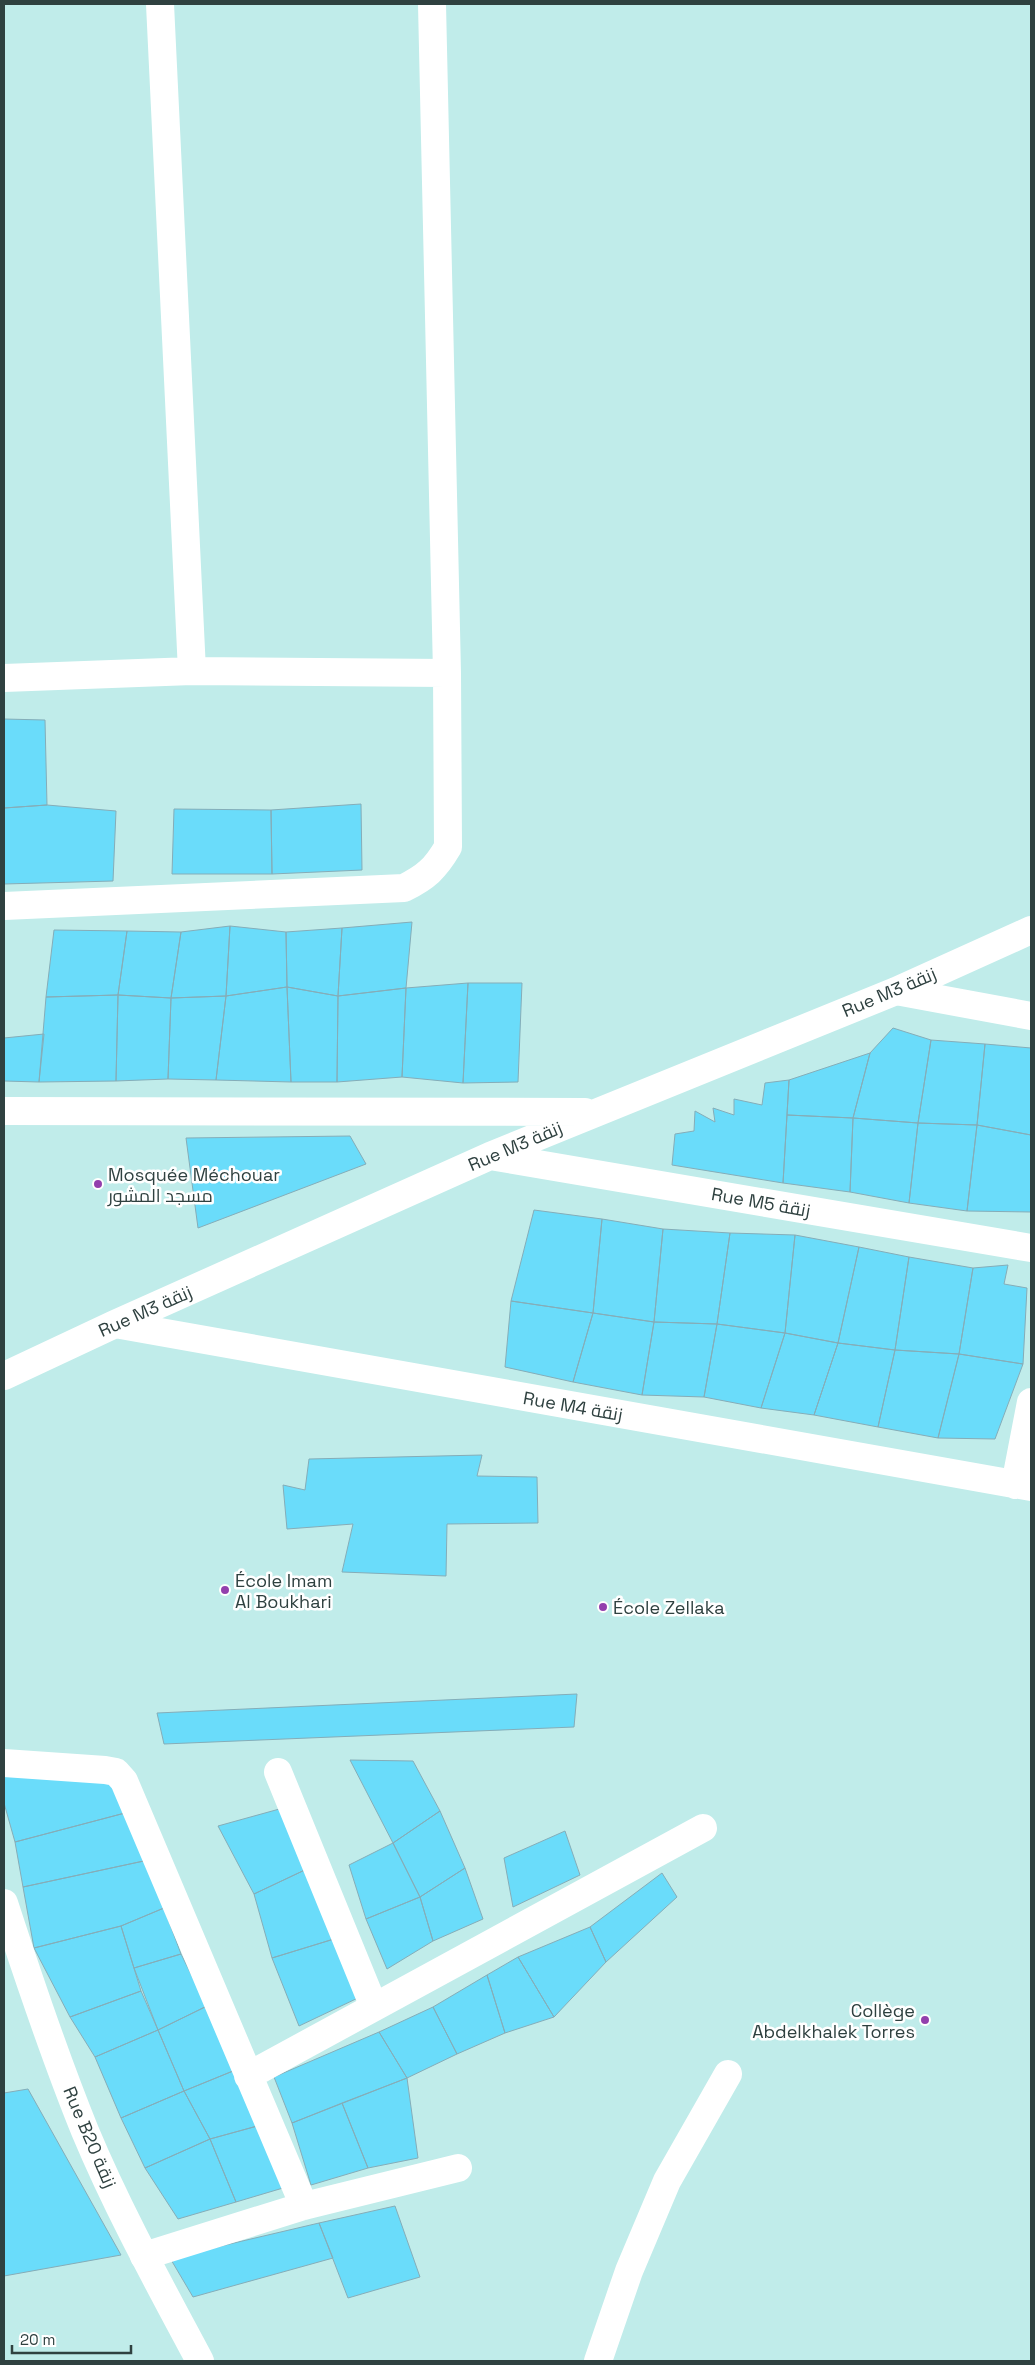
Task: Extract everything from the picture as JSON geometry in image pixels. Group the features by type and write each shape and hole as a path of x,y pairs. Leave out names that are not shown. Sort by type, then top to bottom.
{"street":[{"path":"160,4 192,671"},
{"path":"4,906 404,888 418,881 438,865 448,847 447,673 432,4"},
{"path":"4,678 192,671 447,673"},
{"name":"Rue M3 زنقة","path":"4,1376 115,1324 490,1156 896,991 1031,930"},
{"path":"896,991 1031,1016"},
{"path":"4,1111 598,1112"},
{"name":"Rue M5 زنقة","path":"490,1156 1031,1248"},
{"name":"Rue M4 زنقة","path":"115,1324 1023,1486"},
{"path":"1023,1486 1031,1402"},
{"path":"4,1764 106,1770 116,1772 124,1781 304,2206"},
{"path":"278,1772 374,2007"},
{"path":"248,2076 703,1828"},
{"name":"Rue B20 زنقة","path":"4,1904 40,2014 86,2132 144,2256 200,2361"},
{"path":"598,2361 629,2271 667,2181 728,2074"},
{"path":"144,2256 304,2206 458,2168"}],"building":[{"path":"4,719 45,720 47,805 4,808"},
{"path":"361,804 362,870 272,874 271,810"},
{"path":"47,805 116,811 113,881 4,884 4,808"},
{"path":"174,809 271,810 272,874 172,874"},
{"path":"412,922 406,988 338,996 342,928"},
{"path":"230,926 286,932 287,987 226,996"},
{"path":"230,926 226,996 171,998 181,932"},
{"path":"342,928 338,996 287,987 286,932"},
{"path":"54,930 127,931 118,995 46,997"},
{"path":"127,931 181,932 171,998 118,995"},
{"path":"468,983 522,983 518,1082 463,1083"},
{"path":"468,983 463,1083 402,1077 406,988"},
{"path":"287,987 338,996 337,1082 291,1082"},
{"path":"287,987 291,1082 216,1080 226,996"},
{"path":"406,988 402,1077 337,1082 338,996"},
{"path":"118,995 171,998 168,1079 116,1081"},
{"path":"118,995 116,1081 39,1082 46,997"},
{"path":"226,996 216,1080 168,1079 171,998"},
{"path":"893,1028 931,1040 918,1123 853,1118 870,1053"},
{"path":"44,1034 39,1082 4,1081 4,1038"},
{"path":"931,1040 985,1044 977,1125 918,1123"},
{"path":"985,1044 1031,1048 1031,1135 977,1125"},
{"path":"870,1053 853,1118 787,1115 789,1080"},
{"path":"789,1080 783,1183 672,1165 675,1134 694,1131 695,1111 715,1122 713,1108 734,1115 734,1099 762,1105 765,1083"},
{"path":"787,1115 853,1118 850,1192 783,1183"},
{"path":"853,1118 918,1123 909,1203 850,1192"},
{"path":"918,1123 977,1125 967,1211 909,1203"},
{"path":"977,1125 1031,1135 1031,1212 967,1211"},
{"path":"350,1136 366,1164 198,1228 186,1138"},
{"path":"534,1210 602,1219 593,1313 511,1301"},
{"path":"602,1219 663,1229 654,1322 593,1313"},
{"path":"663,1229 730,1233 717,1324 654,1322"},
{"path":"730,1233 795,1235 785,1333 717,1324"},
{"path":"795,1235 859,1247 838,1343 785,1333"},
{"path":"859,1247 909,1257 895,1350 838,1343"},
{"path":"909,1257 973,1268 959,1354 895,1350"},
{"path":"1008,1265 1004,1284 1027,1288 1023,1364 959,1354 973,1268"},
{"path":"511,1301 593,1313 573,1382 505,1367"},
{"path":"593,1313 654,1322 642,1395 573,1382"},
{"path":"654,1322 717,1324 704,1397 642,1395"},
{"path":"717,1324 785,1333 761,1408 704,1397"},
{"path":"785,1333 838,1343 814,1415 761,1408"},
{"path":"838,1343 895,1350 878,1427 814,1415"},
{"path":"895,1350 959,1354 938,1438 878,1427"},
{"path":"959,1354 1023,1364 995,1439 938,1438"},
{"path":"482,1455 477,1476 537,1477 538,1523 447,1524 446,1576 342,1572 353,1524 287,1529 283,1485 305,1490 309,1459"},
{"path":"577,1694 574,1727 164,1744 157,1713"},
{"path":"350,1760 413,1761 440,1811 393,1843"},
{"path":"4,1774 108,1779 125,1813 15,1842 4,1803"},
{"path":"283,1808 309,1868 254,1894 218,1826"},
{"path":"440,1811 465,1868 420,1897 393,1843"},
{"path":"125,1813 153,1859 23,1887 15,1842"},
{"path":"565,1831 580,1875 513,1907 504,1858"},
{"path":"393,1843 420,1897 366,1919 349,1865"},
{"path":"153,1859 164,1908 121,1926 34,1948 23,1887"},
{"path":"309,1868 334,1939 272,1958 254,1894"},
{"path":"465,1868 483,1919 433,1941 420,1897"},
{"path":"662,1873 677,1897 606,1962 590,1927"},
{"path":"420,1897 433,1941 387,1969 366,1919"},
{"path":"164,1908 181,1954 134,1968 121,1926"},
{"path":"121,1926 141,1991 70,2017 34,1948"},
{"path":"590,1927 606,1962 554,2017 518,1957"},
{"path":"334,1939 360,1997 299,2026 272,1958"},
{"path":"181,1954 207,2006 158,2030 134,1968"},
{"path":"518,1957 554,2017 505,2033 487,1975"},
{"path":"487,1975 505,2033 457,2054 433,2007"},
{"path":"141,1991 158,2030 95,2057 70,2017"},
{"path":"207,2006 233,2071 184,2091 158,2030"},
{"path":"433,2007 457,2054 407,2078 379,2032"},
{"path":"158,2030 184,2091 121,2118 95,2057"},
{"path":"379,2032 407,2078 292,2123 274,2077"},
{"path":"233,2071 261,2125 210,2139 184,2091"},
{"path":"407,2078 418,2158 368,2168 342,2103"},
{"path":"28,2089 121,2255 4,2276 4,2093"},
{"path":"184,2091 210,2139 145,2168 121,2118"},
{"path":"342,2103 368,2168 311,2185 292,2123"},
{"path":"261,2125 283,2188 236,2202 210,2139"},
{"path":"210,2139 236,2202 178,2219 145,2168"},
{"path":"395,2206 420,2277 348,2298 319,2223"},
{"path":"319,2223 333,2258 193,2297 170,2258"}],"place":[{"name":"Mosquée Méchouar مسجد المشور","path":"98,1184"},
{"name":"École Imam Al Boukhari","path":"225,1590"},
{"name":"École Zellaka","path":"603,1607"},
{"name":"Collège Abdelkhalek Torres","path":"925,2020"}]}
